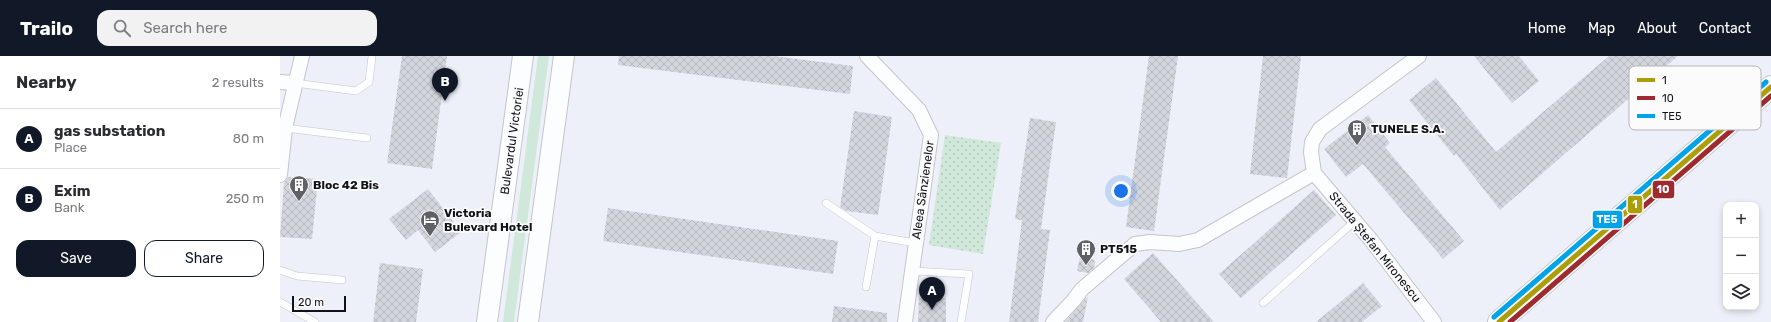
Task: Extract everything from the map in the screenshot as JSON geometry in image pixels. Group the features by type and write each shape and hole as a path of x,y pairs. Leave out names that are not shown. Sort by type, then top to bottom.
{"main road":[{"name":"Bulevardul Victoriei","path":"487,322 523,56"},
{"path":"528,322 564,56"},
{"path":"1761,97 1771,88"},
{"path":"1499,322 1722,130"}],"street":[{"path":"280,175 285,128 302,56"},
{"name":"Aleea Sânzienelor","path":"867,56 919,110 931,135 904,322"},
{"path":"1053,322 1073,302 1082,289 1135,244 1150,242 1179,244 1198,240 1314,173 1311,152 1312,142 1320,129 1419,56"},
{"path":"280,82 295,83"},
{"name":"Strada Ștefan Mironescu","path":"1314,173 1355,221 1434,322"}],"lane":[{"path":"295,83 356,91 369,82 372,56"},
{"path":"285,128 367,138"},
{"path":"826,203 875,236 915,243"},
{"path":"1263,303 1355,221"},
{"path":"866,286 875,236"},
{"path":"280,270 297,276 342,280"},
{"path":"911,271 969,274 961,322"},
{"path":"280,302 315,322"}],"green space":[{"path":"538,56 549,56 514,322 503,322"},
{"path":"945,135 1001,143 983,254 929,245"}],"building":[{"path":"402,56 447,56 432,169 387,163"},
{"path":"619,56 773,56 853,66 850,94 618,65"},
{"path":"1149,56 1178,56 1154,231 1126,227"},
{"path":"1263,56 1301,56 1287,178 1250,174"},
{"path":"1474,56 1519,56 1539,81 1512,103"},
{"path":"1609,56 1678,56 1666,66 1629,66 1629,98 1500,210 1456,154 1454,156 1409,100 1436,78 1496,152"},
{"path":"854,111 892,117 878,215 846,211 840,207"},
{"path":"1368,115 1390,143 1385,147 1464,241 1443,259 1363,164 1346,177 1324,149"},
{"path":"1030,118 1056,122 1041,229 1050,230 1038,322 1009,322 1022,220 1015,219"},
{"name":"Bloc 42 Bis","path":"288,177 318,179 312,239 280,237 284,183"},
{"path":"428,189 461,232 435,252 418,230 406,240 389,219"},
{"path":"1314,190 1336,215 1241,298 1219,274"},
{"path":"608,208 838,241 833,274 603,241"},
{"path":"1153,253 1214,322 1161,322 1124,279"},
{"name":"PT515","path":"1080,257 1095,260 1094,268 1088,273 1077,271"},
{"path":"380,263 423,269 416,322 373,322"},
{"path":"1363,283 1382,306 1362,322 1316,322"},
{"path":"1088,297 1083,322 1065,322 1085,299"},
{"path":"919,298 946,298 946,322 918,322"},
{"path":"834,306 887,313 887,322 832,322"}],"transit line":[{"name":"TE5","path":"1761,86 1766,82"},
{"name":"1","path":"1761,96 1771,87"},
{"name":"10","path":"1761,105 1771,96"},
{"name":"TE5","path":"1494,317 1710,130"},
{"name":"1","path":"1499,322 1721,130"},
{"name":"10","path":"1510,322 1732,130"}],"place":[{"name":"Exim","path":"445,101"},
{"name":"TUNELE S.A.","path":"1357,146"},
{"name":"Bloc 42 Bis","path":"299,202"},
{"name":"Victoria Bulevard Hotel","path":"430,237"},
{"name":"PT515","path":"1086,266"},
{"name":"gas substation","path":"932,310"}]}
